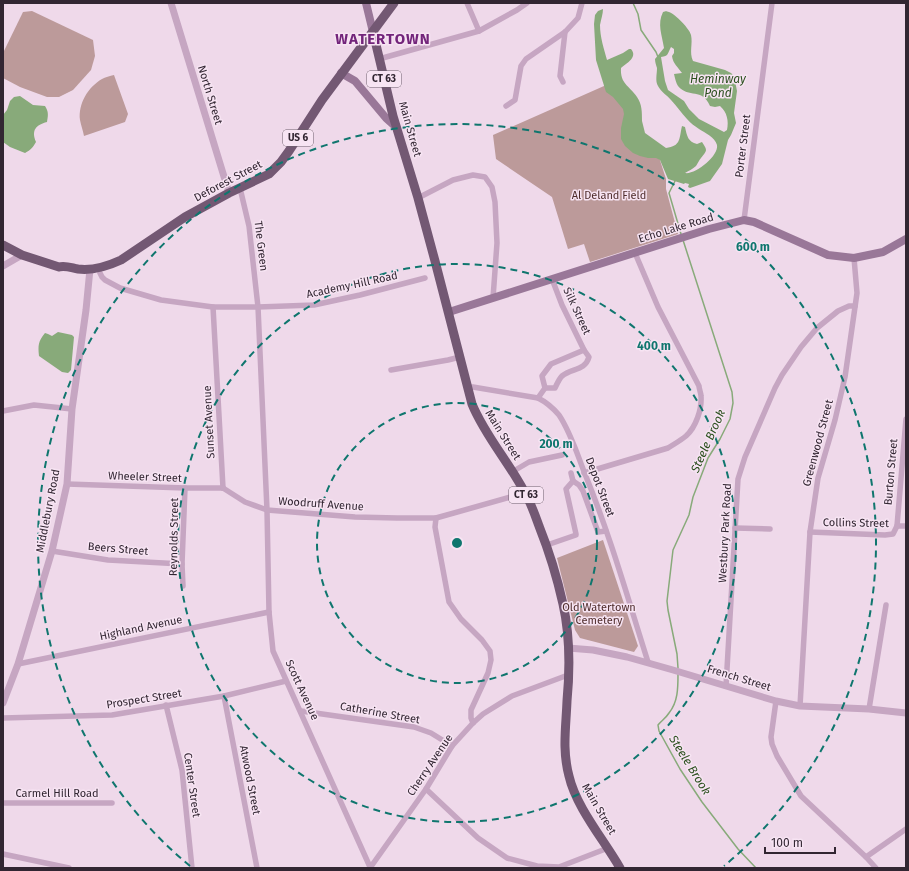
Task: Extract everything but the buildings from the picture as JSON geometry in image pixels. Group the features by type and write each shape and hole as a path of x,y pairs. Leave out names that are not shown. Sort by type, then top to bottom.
{"main road":[{"name":"Main Street","path":"366,3 396,127 418,198 472,404 487,434 525,492 532,506 547,545 564,605 568,648 564,743 568,776 580,803 620,868"},
{"name":"US 6","path":"373,32 394,3"},
{"name":"Deforest Street","path":"110,265 121,260 185,217 229,193 269,174 281,162 341,73 373,32"},
{"path":"341,73 355,81 386,118 396,127"},
{"name":"Echo Lake Road","path":"449,312 683,237 744,220"},
{"path":"744,220 754,222 828,255 854,258 883,252 906,239"},
{"name":"US 6","path":"3,245 22,254 59,267 62,266 100,273 108,269 110,265"},
{"name":"US 6","path":"90,272 110,265"}],"street":[{"name":"North Street","path":"171,3 229,193"},
{"path":"467,3 479,31"},
{"path":"379,59 479,31 527,3"},
{"path":"506,106 515,100 521,66 526,59 565,32 578,18 582,3"},
{"name":"Porter Street","path":"744,220 772,3"},
{"path":"563,82 560,76 565,32"},
{"path":"418,198 454,180 473,175 485,177 492,187 495,202 497,243 493,298"},
{"name":"The Green","path":"240,188 249,226 258,307"},
{"path":"584,473 668,448 679,442 687,435 700,412 701,396 698,386 658,307 634,253"},
{"path":"3,266 22,254"},
{"name":"Greenwood Street","path":"800,706 810,532 818,478 835,420 845,377 857,293 854,258"},
{"name":"Middlebury Road","path":"3,703 18,664 52,551 67,484 72,409 90,272"},
{"name":"Academy Hill Road","path":"100,273 105,280 120,288 161,300 213,306 258,307 314,305 425,278"},
{"name":"Silk Street","path":"545,388 555,388 562,376 581,367 587,362 588,357 562,305 552,279"},
{"name":"Sunset Avenue","path":"213,306 223,488"},
{"name":"Westbury Park Road","path":"726,686 738,479 745,457 775,388 801,347 817,328 838,311 849,306 855,306"},
{"name":"Woodruff Avenue","path":"258,307 267,510 355,517 436,518 525,492"},
{"name":"Silk Street","path":"538,398 545,388 542,376 551,364 584,350"},
{"path":"391,370 460,357"},
{"name":"Depot Street","path":"467,387 538,398 551,406 558,414 566,427 594,497 648,662"},
{"path":"3,411 34,406 72,409"},
{"name":"Burton Street","path":"897,526 906,419"},
{"path":"512,472 529,462 562,455"},
{"path":"571,473 573,480 583,491 598,532 606,531"},
{"path":"547,545 576,535 566,488 573,480"},
{"name":"Wheeler Street","path":"67,484 223,488"},
{"name":"Reynolds Street","path":"182,586 185,488"},
{"path":"223,488 245,502 267,510"},
{"name":"Scott Avenue","path":"267,510 269,612 274,651 370,868"},
{"path":"436,518 435,527 449,602 461,619 482,640 490,651 491,660 488,673 471,710 471,718 473,723"},
{"path":"897,526 906,526"},
{"name":"Collins Street","path":"810,532 885,536 893,534 897,526"},
{"path":"735,528 770,529"},
{"name":"Beers Street","path":"52,551 108,560 182,564"},
{"path":"869,709 886,605"},
{"name":"Highland Avenue","path":"18,664 269,612"},
{"name":"French Street","path":"568,648 586,649 648,662 776,701 800,706 869,709 906,713"},
{"name":"Cherry Avenue","path":"370,868 426,789 452,746 473,723 483,714 512,696 568,675"},
{"name":"Prospect Street","path":"3,718 112,715 224,696 286,681"},
{"name":"Atwood Street","path":"224,696 257,868"},
{"path":"776,701 771,737 777,756 801,796 876,868"},
{"name":"Center Street","path":"166,705 182,770 192,868"},
{"name":"Catherine Street","path":"301,711 414,727 430,733 452,746"},
{"path":"426,789 478,838 507,858 537,866 558,867 608,848"},
{"name":"Carmel Hill Road","path":"3,803 112,803"},
{"path":"866,857 906,829"},
{"path":"3,854 69,868"}],"green space":[{"path":"32,11 93,40 95,56 91,70 73,90 59,97 47,97 20,87 3,78 3,53 23,12"},
{"path":"114,75 128,114 125,122 84,136 80,120 82,102 88,91 97,82"},
{"name":"Al Deland Field","path":"613,82 633,120 659,157 666,179 666,189 678,234 590,262 584,244 568,249 552,197 496,159 493,135"},
{"name":"Old Watertown Cemetery","path":"603,540 638,646 634,652 580,638 575,630 557,558"}],"water":[{"name":"Heminway Pond","path":"603,9 600,29 607,60 629,49 633,52 631,60 621,68 621,73 622,78 640,102 645,133 666,148 677,144 680,138 682,126 685,127 687,136 690,140 697,144 702,142 705,147 706,152 696,166 685,173 694,171 706,164 717,149 717,145 712,137 688,120 657,84 657,68 655,59 664,48 660,25 663,12 666,11 672,13 690,32 691,54 693,61 725,70 734,76 737,91 734,113 736,123 728,140 722,164 710,181 690,188 688,187 689,184 668,179 660,160 640,156 633,153 625,146 621,139 621,128 624,114 623,109 613,97 606,92 596,60 594,24 595,15 598,11","holes":["671,47 674,49 672,56 682,73 674,74 678,86 682,90 703,97 707,100 710,106 720,106 726,114 728,123 727,130 724,132 699,119 689,109 684,101 668,90 661,57 667,55"]},
{"path":"20,96 33,105 45,106 48,114 47,122 37,126 34,131 36,142 29,151 25,153 10,147 3,142 3,115 7,110 10,101 14,97"},
{"path":"58,332 72,335 74,337 71,370 68,373 62,372 39,356 39,344 45,333 52,336"}],"waterway":[{"name":"Steele Brook","path":"633,3 638,14 641,30 658,57"},
{"name":"Steele Brook","path":"676,180 669,193 681,234"},
{"name":"Steele Brook","path":"678,668 677,654 667,601 673,550 689,515 693,497 708,458 730,419 733,403 732,392 683,240"},
{"name":"Steele Brook","path":"678,674 678,690 676,700 668,715 658,725 659,731 680,769 702,802 738,849 756,868"}],"district":[{"name":"WATERTOWN","path":"383,39"}]}
